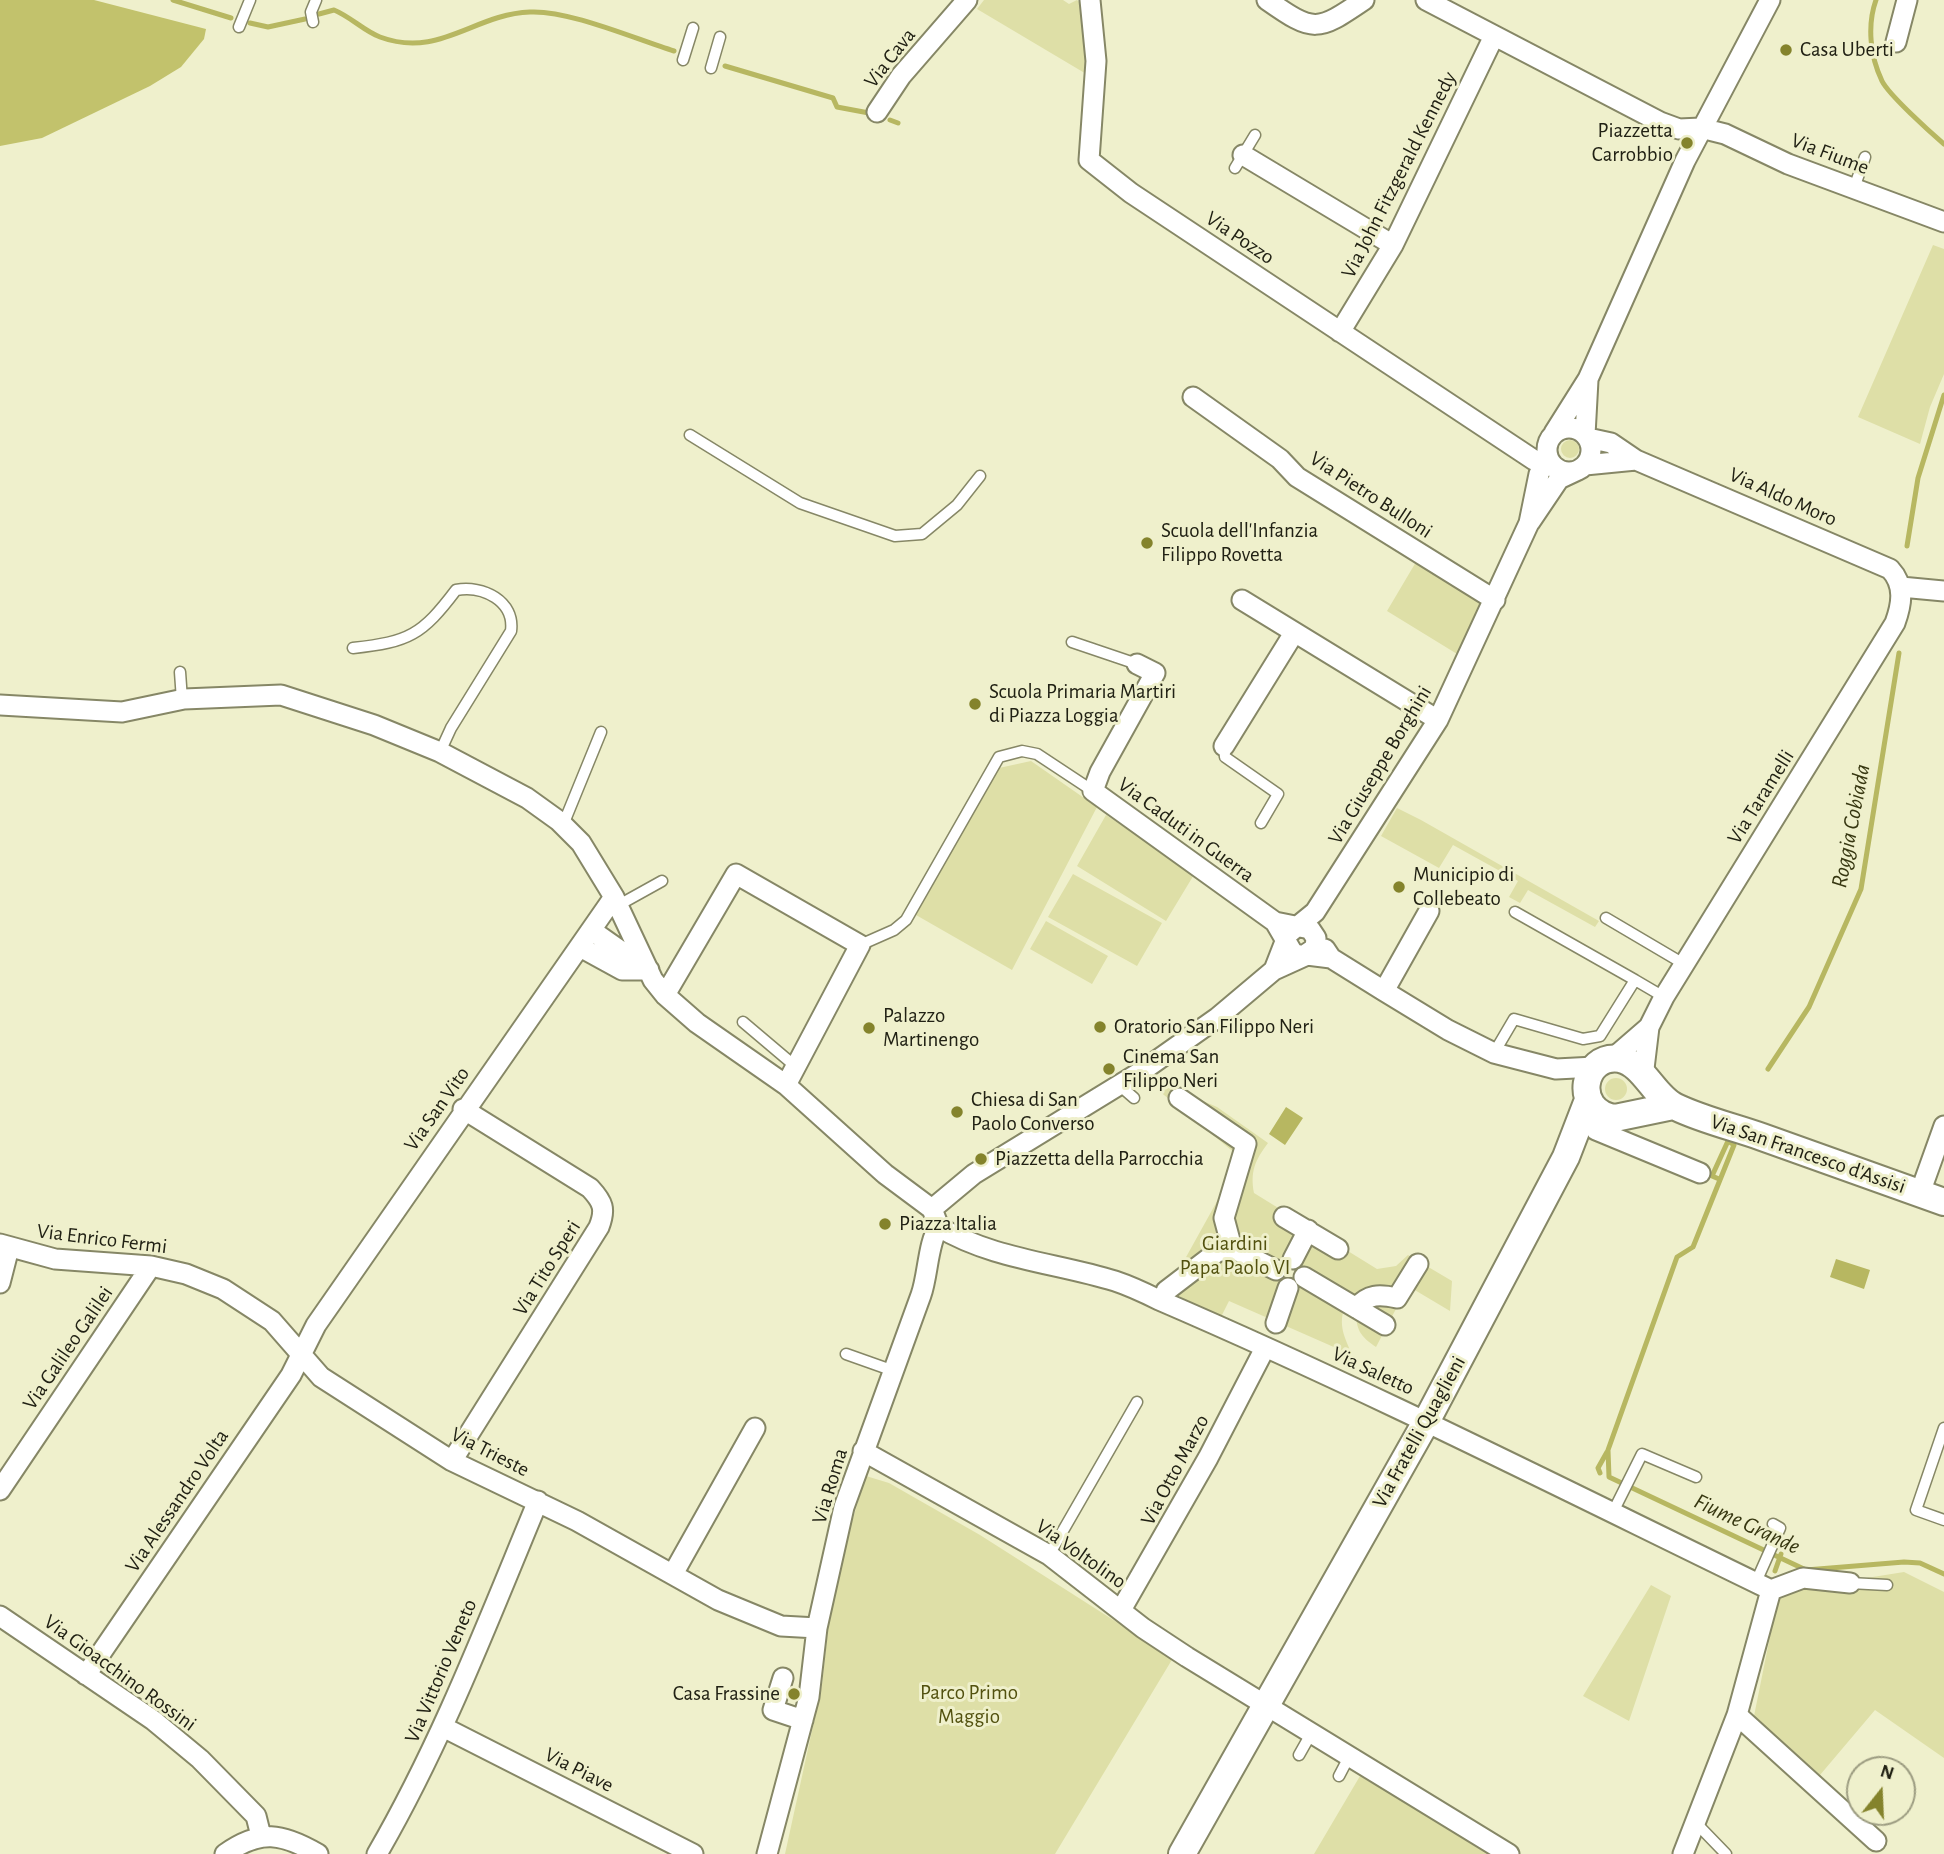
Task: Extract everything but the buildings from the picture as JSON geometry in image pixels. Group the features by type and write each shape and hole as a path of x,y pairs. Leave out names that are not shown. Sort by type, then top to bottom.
{"street":[{"name":"Via Cava","path":"877,112 901,76 967,0"},
{"name":"Via Pozzo","path":"1090,0 1096,61 1090,160 1130,193 1503,439 1550,452"},
{"path":"1267,0 1292,17 1320,26 1331,23 1364,0"},
{"path":"1426,0 1593,90 1679,129 1704,123 1766,1"},
{"path":"1896,42 1907,0"},
{"name":"Via John Fitzgerald Kennedy","path":"1340,332 1393,245 1406,211 1494,36"},
{"name":"Via Giuseppe Borghini","path":"1274,970 1293,933 1315,912 1438,720 1529,523 1550,452 1588,379 1704,123"},
{"name":"Via Fiume","path":"1704,123 1788,164 1944,222"},
{"path":"1239,162 1393,245"},
{"name":"Via Giuseppe Borghini","path":"1529,523 1559,479 1581,468 1591,452 1587,437 1588,379"},
{"name":"Via Pietro Bulloni","path":"1194,397 1280,459 1297,477 1495,600"},
{"path":"1581,468 1550,452 1570,427 1587,437"},
{"name":"Via Aldo Moro","path":"1587,437 1611,443 1636,460 1890,569 1901,587"},
{"name":"Via Aldo Moro","path":"1581,468 1636,460"},
{"path":"1901,587 1944,591"},
{"name":"Via Taramelli","path":"1643,1077 1649,1027 1664,997 1895,623 1900,611 1901,587"},
{"path":"1242,600 1438,720"},
{"path":"1224,746 1294,633"},
{"name":"Via Caduti in Guerra","path":"1137,664 1155,673 1100,772 1093,791 1293,933"},
{"path":"0,705 121,712 182,700 281,695 374,725 440,752 527,798 564,825 581,843 615,902 649,971 665,995 697,1023 786,1085 936,1218"},
{"path":"665,995 736,874 860,945 786,1085"},
{"name":"Via San Vito","path":"301,1350 463,1110 591,930 615,902"},
{"path":"1384,991 1429,911"},
{"path":"1311,946 1315,912"},
{"path":"1310,929 1311,946 1293,953 1293,933 1310,929"},
{"path":"591,930 649,971"},
{"path":"1311,946 1448,1030 1493,1053 1556,1069 1604,1063"},
{"name":"Via Giuseppe Borghini","path":"936,1218 974,1174 1017,1150 1118,1083 1142,1071 1217,1018 1274,970 1311,946"},
{"path":"580,947 622,970 649,971"},
{"name":"Via Taramelli","path":"1604,1063 1649,1027"},
{"path":"1588,1100 1586,1082 1604,1063"},
{"name":"Via San Francesco d'Assisi","path":"1604,1063 1630,1063 1673,1106 1932,1197"},
{"path":"1556,1069 1599,1113 1615,1120 1700,1173"},
{"path":"1615,1120 1644,1096 1643,1077"},
{"path":"1179,1098 1246,1144 1224,1218 1232,1248"},
{"name":"Via Fratelli Quaglieni","path":"1182,1854 1426,1422 1566,1157 1588,1100"},
{"name":"Via San Francesco d'Assisi","path":"1615,1120 1673,1106"},
{"name":"Via Tito Speri","path":"452,1461 599,1227 604,1214 602,1201 575,1179 463,1110"},
{"name":"Via Fratelli Quaglieni","path":"1566,1157 1615,1120"},
{"path":"1932,1197 1944,1126"},
{"path":"1284,1217 1338,1249"},
{"name":"Via Roma","path":"767,1854 809,1697 817,1628 844,1507 929,1272 936,1218"},
{"name":"Via Saletto","path":"936,1218 956,1238 1166,1294 1265,1348 1350,1384 1763,1586"},
{"path":"1293,1259 1308,1230"},
{"path":"2,1280 5,1246"},
{"name":"Via Enrico Fermi","path":"5,1246 55,1259 151,1266 186,1274 223,1289 272,1321 301,1350"},
{"path":"1166,1294 1217,1252 1232,1248 1276,1270"},
{"path":"2,1280 30,1253"},
{"path":"1356,1308 1365,1298 1382,1295 1397,1298 1418,1264"},
{"name":"Via Galileo Galilei","path":"0,1490 151,1266"},
{"path":"1276,1323 1296,1282 1356,1308 1385,1325"},
{"name":"Via Otto Marzo","path":"1121,1610 1202,1469 1265,1348"},
{"name":"Via Trieste","path":"301,1350 321,1377 452,1461 538,1501 718,1600 781,1626 817,1628"},
{"name":"Via Alessandro Volta","path":"86,1675 291,1375 301,1350"},
{"path":"673,1574 755,1428"},
{"name":"Via Voltolino","path":"863,1451 1049,1555 1187,1657 1266,1704"},
{"name":"Via Vittorio Veneto","path":"377,1854 407,1802 443,1727 538,1501"},
{"path":"1683,1854 1737,1715 1763,1586 1803,1578 1850,1583"},
{"name":"Via Gioacchino Rossini","path":"0,1616 153,1720 200,1759 256,1816 261,1836"},
{"path":"783,1678 773,1710 803,1720"},
{"path":"1266,1704 1509,1854"},
{"path":"1737,1715 1876,1841"},
{"name":"Via Piave","path":"443,1727 694,1854"},
{"path":"225,1854 261,1836 294,1840 318,1854"}],"lane":[{"path":"239,27 250,0"},
{"path":"313,22 311,12 316,0"},
{"path":"683,60 692,28"},
{"path":"711,68 720,37"},
{"path":"1239,162 1255,135"},
{"path":"1854,188 1865,157"},
{"path":"690,435 800,503 895,536 922,534 957,505 980,476"},
{"path":"353,648 390,644 429,625 456,590 468,588 495,597 507,607 513,617 510,631 451,728 440,752"},
{"path":"1072,642 1137,664"},
{"path":"180,672 182,700"},
{"path":"564,825 601,732"},
{"path":"1224,746 1225,757 1278,794 1261,823"},
{"path":"860,945 894,930 906,920 999,757 1022,751 1037,754 1093,791"},
{"path":"615,902 662,881"},
{"path":"1515,912 1664,997"},
{"path":"1606,918 1684,964"},
{"path":"1493,1053 1514,1019 1583,1039 1600,1036 1634,980"},
{"path":"743,1022 795,1066"},
{"path":"1118,1083 1134,1098"},
{"path":"846,1354 894,1371"},
{"path":"1049,1555 1137,1402"},
{"path":"1944,1428 1916,1510 1944,1520"},
{"path":"1613,1512 1642,1454 1696,1477"},
{"path":"1763,1586 1766,1560 1780,1528 1773,1524"},
{"path":"1850,1583 1887,1585"},
{"path":"1298,1755 1312,1732"},
{"path":"1339,1776 1350,1755"},
{"path":"1696,1824 1726,1854"}],"green space":[{"path":"984,0 1063,0 1069,4 1077,0 1085,7 1088,75 977,9"},
{"path":"1933,245 1944,249 1944,374 1930,407 1920,444 1858,417"},
{"path":"1570,440 1576,443 1579,449 1576,455 1570,458 1564,455 1561,449 1564,443"},
{"path":"1416,562 1483,604 1462,657 1387,611"},
{"path":"1031,761 1097,807 1012,970 916,915 999,768"},
{"path":"1397,808 1599,921 1595,927 1528,890 1520,903 1509,897 1518,881 1453,845 1439,868 1381,836"},
{"path":"1106,815 1195,873 1166,921 1077,866"},
{"path":"1073,874 1162,923 1137,966 1048,917"},
{"path":"1046,921 1108,956 1092,984 1030,949"},
{"path":"1616,1078 1624,1081 1627,1089 1624,1097 1616,1100 1608,1097 1605,1089 1608,1081"},
{"name":"Giardini Papa Paolo VI","path":"1161,1079 1175,1089 1217,1107 1268,1143 1255,1166 1254,1193 1377,1269 1396,1266 1408,1255 1452,1281 1450,1311 1408,1286 1376,1347 1360,1332 1356,1310 1345,1305 1342,1325 1352,1355 1229,1301 1221,1317 1170,1292 1175,1277 1241,1158 1153,1086","holes":["1298,1261 1303,1268 1296,1286 1281,1285 1276,1278 1280,1262"]},
{"name":"Parco Primo Maggio","path":"866,1476 889,1483 980,1535 1173,1658 1055,1854 785,1854 822,1685 833,1583"},
{"path":"1904,1572 1944,1592 1944,1758 1875,1710 1820,1775 1754,1716 1779,1592"},
{"path":"1651,1585 1671,1596 1629,1721 1583,1696"},
{"path":"1360,1776 1493,1854 1314,1854"}],"shaded area":[{"path":"0,0 94,0 206,29 204,39 181,67 150,86 42,138 0,146"},
{"path":"1286,1107 1303,1118 1285,1145 1269,1134"},
{"path":"1836,1259 1870,1270 1864,1289 1830,1277"}],"waterway":[{"path":"173,0 231,18"},
{"name":"Roggia Cobiada","path":"1876,0 1871,20 1871,40 1882,81 1901,104 1944,144"},
{"path":"319,14 334,10 380,37 420,43 456,34 510,15 546,13 582,20 674,51"},
{"path":"250,23 268,27 305,19"},
{"path":"725,66 833,98 837,107 869,113"},
{"path":"890,120 898,123"},
{"name":"Roggia Cobiada","path":"1907,546 1918,478 1944,395"},
{"name":"Roggia Cobiada","path":"1768,1069 1809,1007 1861,889 1899,653"},
{"name":"Fiume Grande","path":"1719,1179 1712,1176 1728,1141 1734,1145 1693,1247 1677,1257 1608,1450 1609,1477 1806,1570 1904,1562 1920,1563 1944,1574"},
{"name":"Fiume Grande","path":"1600,1473 1598,1468 1607,1452"},
{"name":"Roggia Cobiada","path":"1775,1571 1781,1554"}],"place":[{"name":"Casa Uberti","path":"1786,50"},
{"name":"Piazzetta Carrobbio","path":"1687,143"},
{"name":"Scuola dell'Infanzia Filippo Rovetta","path":"1147,543"},
{"name":"Scuola Primaria Martiri di Piazza Loggia","path":"975,704"},
{"name":"Municipio di Collebeato","path":"1399,887"},
{"name":"Oratorio San Filippo Neri","path":"1100,1027"},
{"name":"Palazzo Martinengo","path":"869,1028"},
{"name":"Cinema San Filippo Neri","path":"1109,1069"},
{"name":"Chiesa di San Paolo Converso","path":"957,1112"},
{"name":"Piazzetta della Parrocchia","path":"981,1159"},
{"name":"Piazza Italia","path":"885,1224"},
{"name":"Casa Frassine","path":"794,1694"}]}
